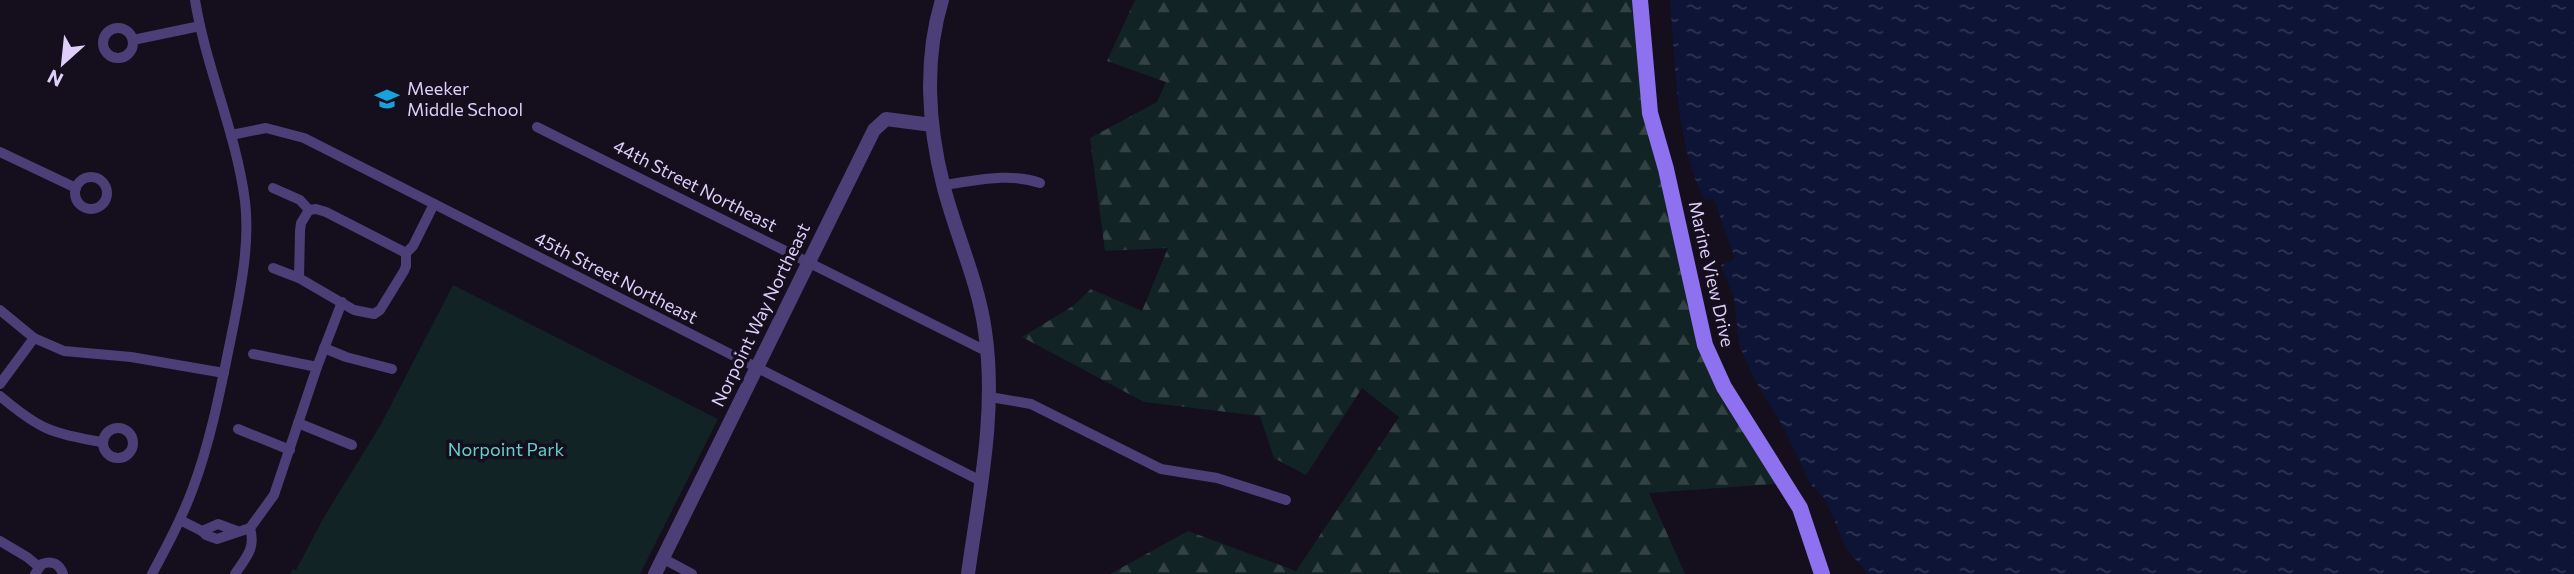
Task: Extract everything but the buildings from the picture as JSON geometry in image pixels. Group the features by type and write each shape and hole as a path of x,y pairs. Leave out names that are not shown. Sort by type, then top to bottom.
{"main road":[{"name":"Marine View Drive","path":"1640,0 1650,113 1668,178 1705,345 1724,387 1800,508 1822,574"}],"street":[{"path":"152,574 180,520 200,468 224,373 246,242 245,202 231,135 195,0"},
{"path":"942,0 932,49 932,125 943,185 978,299 988,352 990,397 968,574"},
{"path":"132,40 200,26"},
{"name":"Norpoint Way Northeast","path":"655,574 858,163 880,124 886,119 894,119 932,125"},
{"name":"44th Street Northeast","path":"537,127 988,352"},
{"name":"45th Street Northeast","path":"231,135 267,128 304,138 981,481"},
{"path":"0,152 76,188"},
{"path":"943,185 1004,178 1040,183"},
{"path":"273,188 300,200 309,210 326,212 406,253"},
{"path":"273,268 299,278 366,314 374,314 380,310 407,266 406,253 413,246 434,204"},
{"path":"299,278 301,223 309,210"},
{"path":"180,520 202,531 218,524 237,531 250,528 274,495 342,302"},
{"path":"0,310 34,338 64,351 131,356 224,373"},
{"path":"0,384 34,338"},
{"path":"324,348 346,357 392,369"},
{"path":"253,354 317,367"},
{"path":"0,396 23,416 55,434 102,442"},
{"path":"990,397 1031,404 1161,469 1217,478 1286,500"},
{"path":"299,423 352,445"},
{"path":"238,429 290,450"},
{"path":"235,574 252,547 254,539 250,528"},
{"path":"0,541 27,556 37,570 46,562 55,563 63,574"},
{"path":"662,558 692,574"}],"green space":[{"path":"1135,0 1633,0 1673,197 1724,387 1786,483 1649,493 1685,574 1110,574 1188,531 1296,571 1399,417 1362,388 1306,475 1274,458 1260,416 1144,402 1022,337 1073,306 1091,289 1142,311 1168,248 1105,251 1090,138 1157,102 1166,82 1107,61"},
{"name":"Norpoint Park","path":"453,285 718,419 640,574 290,574 293,569 296,570 324,517 380,426"}],"water":[{"path":"1670,0 2574,0 2574,574 1868,574 1846,548 1825,499 1811,485 1739,345 1734,297 1721,265 1735,259 1714,199 1705,200 1695,179 1682,130"}],"place":[{"name":"Meeker Middle School","path":"387,99"}]}
